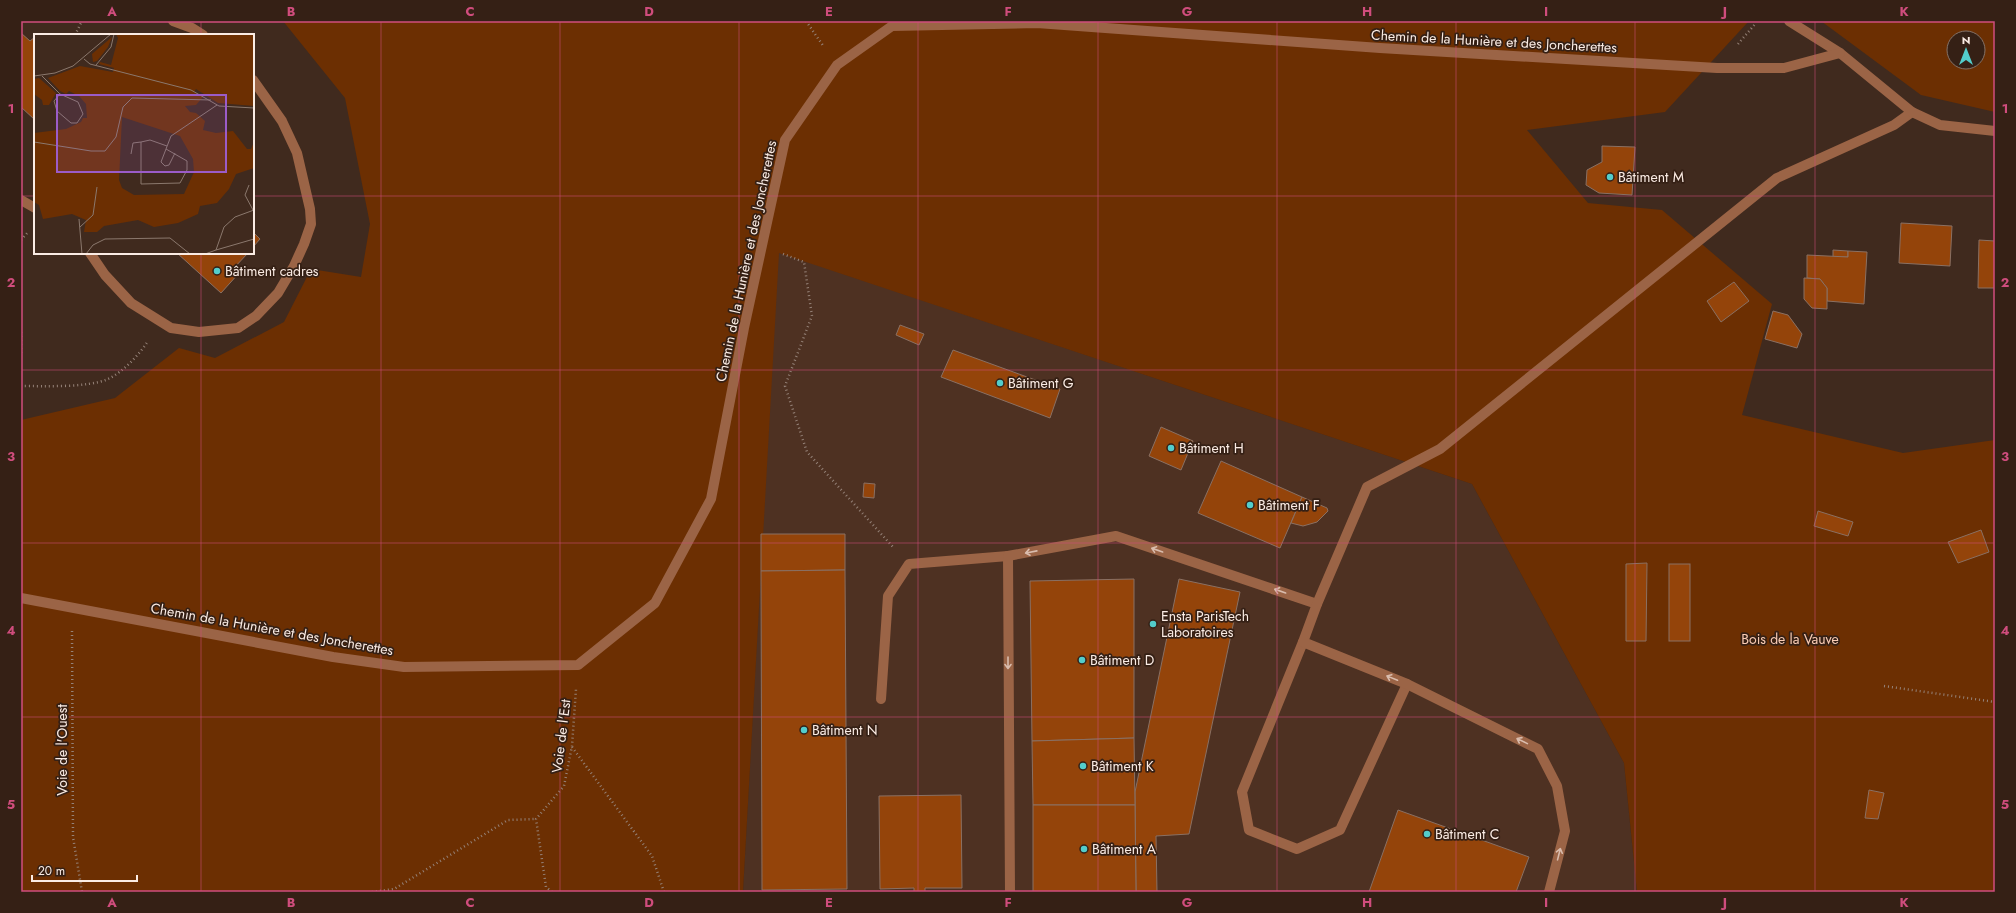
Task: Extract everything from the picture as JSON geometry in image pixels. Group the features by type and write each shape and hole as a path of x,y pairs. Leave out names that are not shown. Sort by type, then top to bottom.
{"street":[{"path":"173,21 192,28 201,34"},
{"path":"1789,21 1840,53 1912,112 1940,125 1995,131"},
{"name":"Chemin de la Hunière et des Joncherettes","path":"21,598 333,657 404,667 578,665 655,603 711,499 744,328 785,140 837,65 892,26 1037,23 1380,48 1717,68 1784,68 1840,53"},
{"path":"91,254 105,275 131,303 171,328 199,332 238,328 256,316 278,293 294,266 311,224 306,188 297,153 282,121 254,81"},
{"path":"1407,684 1340,830 1297,849 1249,830 1242,792 1317,604 1367,487 1440,449 1777,178 1894,125 1912,112"},
{"path":"21,200 34,207"},
{"path":"881,699 888,596 908,564 1008,556 1116,536 1317,604"},
{"path":"1008,556 1010,892"},
{"path":"1303,642 1407,684 1538,749 1557,786 1565,830 1549,892"}],"path":[{"path":"76,34 82,21"},
{"path":"806,21 837,65"},
{"path":"762,242 778,252 804,262 812,316 785,386 807,452 908,564"},
{"path":"21,386 76,385 106,380 126,366 148,341 166,325"},
{"path":"21,332 21,354"},
{"name":"Voie de l'Ouest","path":"72,607 73,837 82,892"},
{"name":"Voie de l'Est","path":"536,819 564,786 572,746 578,665"},
{"path":"1884,686 1995,702"},
{"path":"572,746 652,856 664,892"},
{"path":"372,892 394,889 508,820 536,819 546,887 552,892"}],"shaded area":[{"name":"Ensta ParisTech Laboratoires","path":"778,252 1472,484 1624,763 1637,892 743,892"}],"green space":[{"name":"Bois de la Vauve","path":"283,21 1748,22 1665,112 1527,130 1588,203 1662,210 1772,304 1742,415 1903,453 1995,440 1995,892 1637,892 1624,763 1472,484 779,253 743,892 21,892 21,420 115,398 179,348 215,358 284,322 311,269 361,277 370,224 345,98"},
{"path":"1821,21 1995,21 1995,112 1921,95"}],"building":[{"path":"21,33 30,41 34,38 34,119 21,107"},
{"name":"Bâtiment M","path":"1602,146 1635,147 1632,195 1599,193 1586,185 1587,170 1602,162"},
{"path":"1901,223 1952,226 1950,266 1899,263"},
{"name":"Bâtiment cadres","path":"254,233 260,239 254,246"},
{"path":"1979,240 1995,241 1995,288 1978,288"},
{"path":"1833,250 1848,251 1848,257 1833,257"},
{"path":"1848,251 1867,252 1864,304 1827,301 1827,288 1820,279 1807,278 1807,255 1848,257"},
{"name":"Bâtiment cadres","path":"178,254 247,254 233,269 239,273 221,293"},
{"path":"1804,278 1820,279 1827,288 1827,309 1812,308 1804,299"},
{"path":"1734,282 1749,301 1721,322 1707,301"},
{"path":"1773,311 1788,315 1802,334 1797,348 1765,339"},
{"path":"900,325 924,334 919,345 896,335"},
{"name":"Bâtiment G","path":"953,350 1060,389 1050,418 941,377"},
{"name":"Bâtiment H","path":"1161,427 1193,441 1181,470 1149,456"},
{"name":"Bâtiment F","path":"1221,461 1302,497 1280,548 1198,513"},
{"path":"864,483 875,484 874,498 863,497"},
{"path":"1302,497 1327,508 1328,511 1317,522 1303,526 1291,523"},
{"path":"1818,511 1853,522 1848,536 1814,526"},
{"path":"1981,530 1989,552 1958,563 1948,542"},
{"path":"761,534 845,534 845,570 761,571"},
{"path":"1647,563 1646,641 1626,641 1626,564"},
{"path":"1669,564 1690,564 1690,641 1669,641"},
{"name":"Bâtiment N","path":"845,570 847,889 762,890 761,571"},
{"name":"Bâtiment D","path":"1134,579 1134,738 1032,741 1030,581"},
{"path":"1179,579 1240,592 1189,834 1156,836 1157,892 1136,892 1135,792"},
{"name":"Bâtiment K","path":"1134,738 1135,805 1033,805 1032,741"},
{"path":"1869,790 1884,793 1878,819 1865,818"},
{"path":"961,795 962,888 925,888 925,892 914,892 914,888 880,889 879,796"},
{"name":"Bâtiment A","path":"1033,805 1135,805 1136,892 1033,892"},
{"name":"Bâtiment C","path":"1398,810 1529,857 1516,892 1369,892"}],"place":[{"name":"Bâtiment M","path":"1610,177"},
{"name":"Bâtiment cadres","path":"217,271"},
{"name":"Bâtiment G","path":"1000,383"},
{"name":"Bâtiment H","path":"1171,448"},
{"name":"Bâtiment F","path":"1250,505"},
{"name":"Ensta ParisTech Laboratoires","path":"1153,624"},
{"name":"Bâtiment D","path":"1082,660"},
{"name":"Bâtiment N","path":"804,730"},
{"name":"Bâtiment K","path":"1083,766"},
{"name":"Bâtiment C","path":"1427,834"},
{"name":"Bâtiment A","path":"1084,849"}]}
